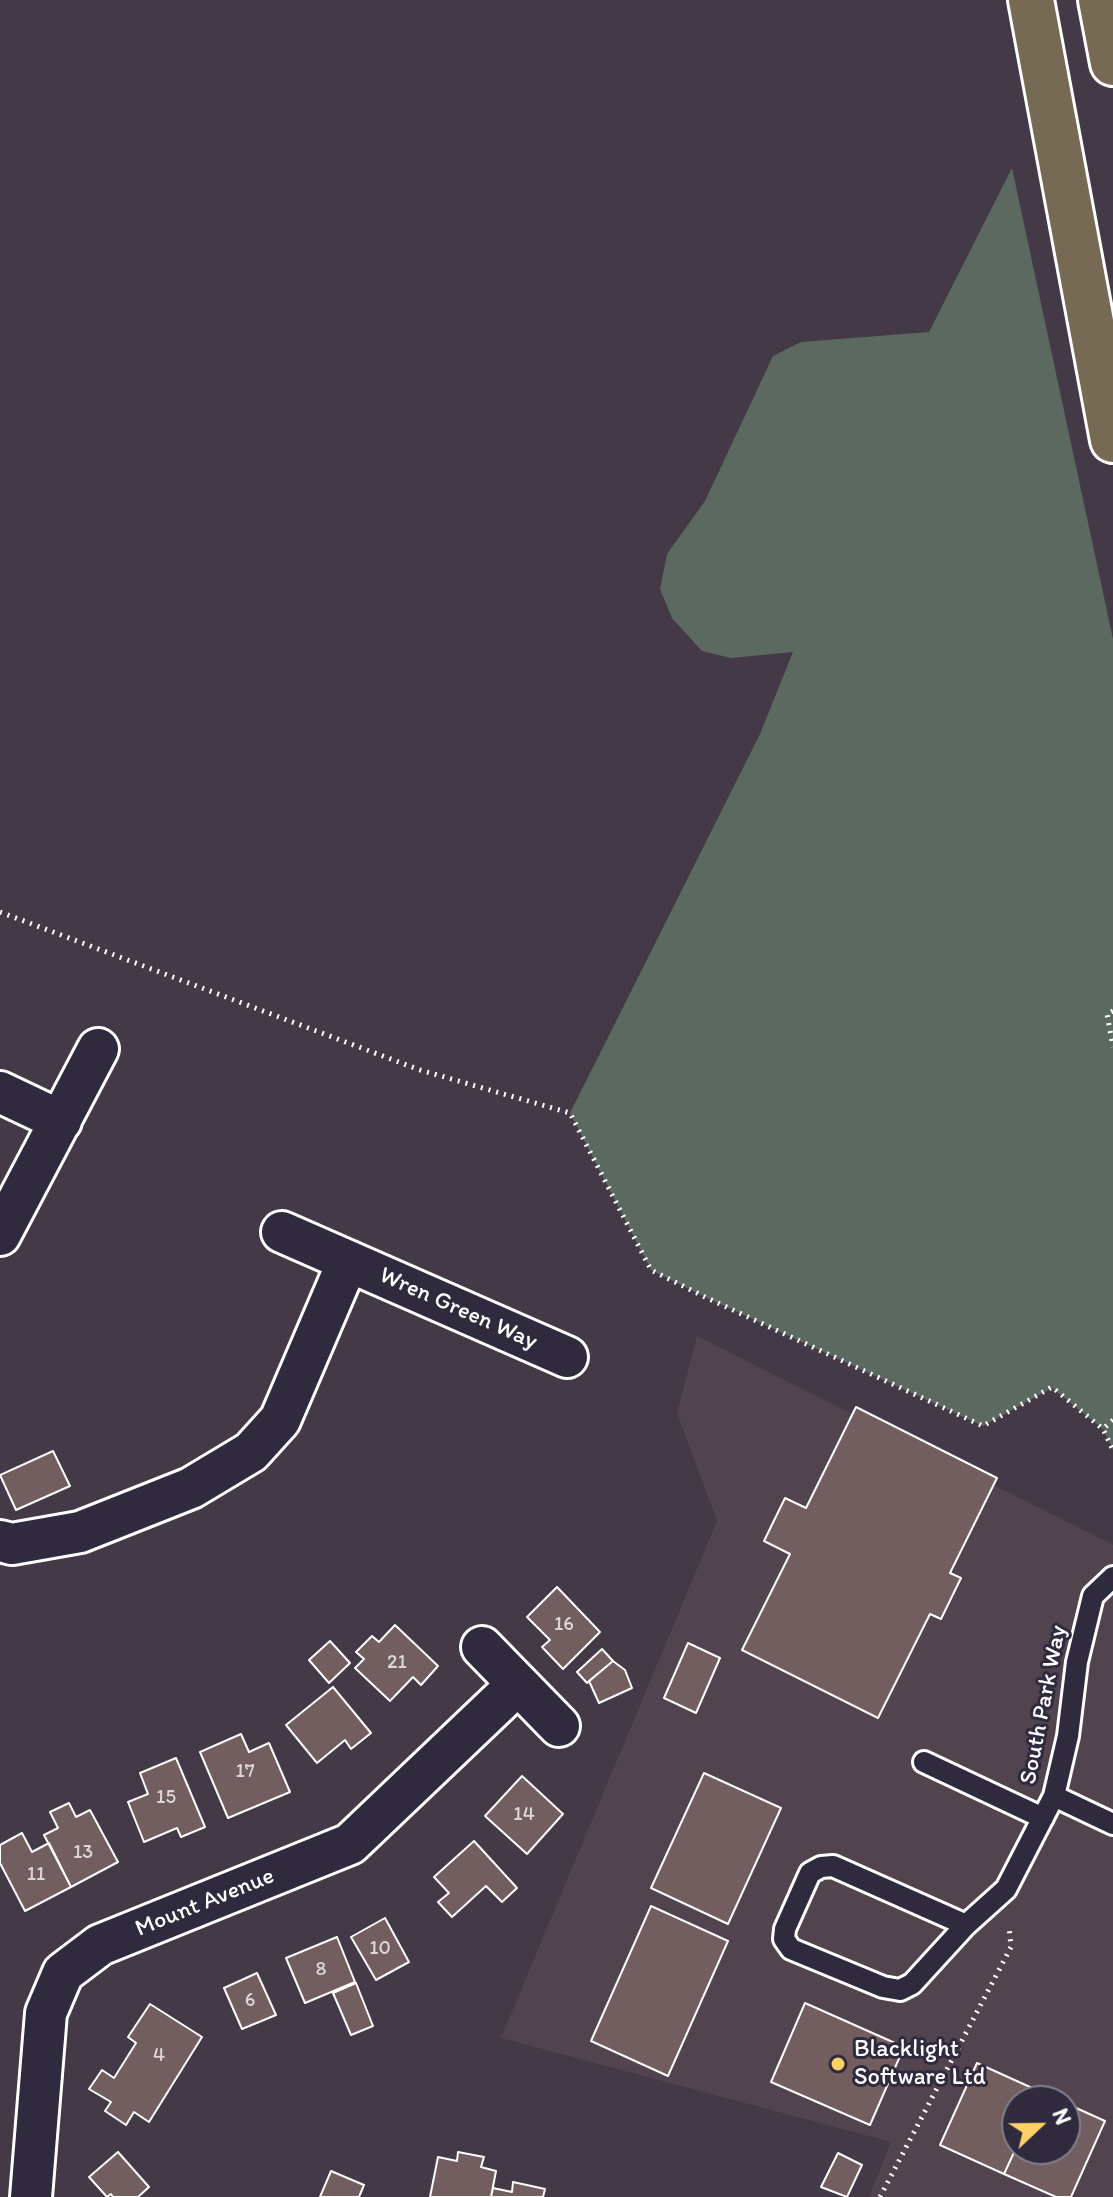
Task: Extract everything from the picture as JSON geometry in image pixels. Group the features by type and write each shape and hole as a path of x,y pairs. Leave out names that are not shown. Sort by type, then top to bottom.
{"highway":[{"path":"1031,0 1113,440"},
{"path":"1101,0 1113,63"}],"street":[{"path":"0,1235 98,1049"},
{"path":"0,1092 61,1121"},
{"name":"Wren Green Way","path":"282,1232 567,1357"},
{"name":"Wren Green Way","path":"0,1541 12,1544 80,1532 191,1488 251,1452 280,1420 348,1261"},
{"path":"482,1647 559,1726"},
{"name":"Mount Avenue","path":"31,2197 46,2013 63,1973 100,1945 350,1844 518,1684"}],"lane":[{"name":"South Park Way","path":"1006,1889 1054,1796 1068,1736 1077,1662 1093,1596 1113,1577"},
{"path":"924,1762 1043,1818"},
{"path":"1054,1796 1113,1824"},
{"path":"966,1925 833,1866 821,1867 810,1873 785,1929 784,1939 791,1949 883,1987 900,1990 912,1984 966,1925 1006,1889"}],"path":[{"path":"0,912 420,1070 570,1113 651,1270 983,1426 1052,1387 1103,1429 1113,1450"},
{"path":"1113,1011 1107,1014 1113,1047"},
{"path":"1103,1429 1113,1420"},
{"path":"880,2197 1011,1947 1006,1889"}],"shaded area":[{"path":"1012,168 1113,639 1113,1450 1103,1429 1052,1388 983,1426 651,1270 570,1113 760,734 793,652 731,658 702,651 672,618 660,589 667,554 705,501 773,356 801,342 929,332"},
{"path":"697,1336 1113,1545 1113,2197 869,2197 891,2142 501,2038 717,1521 677,1413"}],"building":[{"path":"856,1407 997,1478 950,1573 961,1578 941,1619 930,1614 878,1718 742,1650 790,1554 764,1541 785,1498 806,1508"},
{"path":"53,1451 70,1486 16,1510 0,1475"},
{"path":"557,1587 600,1632 563,1669 542,1647 550,1640 527,1617"},
{"path":"395,1625 438,1666 421,1685 413,1677 390,1701 355,1668 364,1659 356,1652 372,1636 379,1642"},
{"path":"330,1641 350,1663 329,1683 309,1660"},
{"path":"688,1643 720,1658 696,1713 664,1698"},
{"path":"602,1649 613,1661 587,1683 577,1672"},
{"path":"613,1661 625,1670 632,1688 599,1703 589,1681"},
{"path":"333,1687 371,1733 351,1749 345,1740 317,1763 286,1725"},
{"path":"241,1734 249,1752 269,1743 290,1792 228,1818 200,1752"},
{"path":"176,1758 205,1827 181,1837 177,1828 144,1842 128,1802 148,1794 140,1773"},
{"path":"704,1773 781,1808 728,1924 651,1888"},
{"path":"522,1776 563,1814 527,1854 485,1816"},
{"path":"69,1803 76,1817 90,1810 118,1862 71,1887 44,1835 58,1828 50,1812"},
{"path":"22,1833 32,1852 49,1843 71,1887 25,1911 0,1863 0,1845"},
{"path":"474,1841 517,1888 502,1902 486,1886 452,1917 438,1902 449,1893 434,1877"},
{"path":"651,1906 728,1941 668,2076 591,2041"},
{"path":"385,1918 409,1962 376,1980 351,1937"},
{"path":"337,1937 355,1982 305,2003 286,1958"},
{"path":"257,1973 276,2015 242,2029 224,1988"},
{"path":"356,1983 373,2026 351,2035 333,1993"},
{"name":"Blacklight Software Ltd","path":"805,2003 904,2047 870,2125 771,2082"},
{"path":"150,2004 202,2037 149,2122 134,2112 126,2125 105,2111 111,2102 89,2089 102,2070 114,2078 136,2043 128,2037"},
{"path":"977,2063 1026,2085 1001,2085 1001,2165 1008,2165 1004,2174 940,2145"},
{"path":"1081,2110 1105,2121 1071,2197 1056,2197 1004,2174 1008,2165 1081,2165"},
{"path":"118,2152 149,2187 138,2197 113,2197 111,2194 107,2197 89,2177"},
{"path":"458,2152 484,2157 481,2167 496,2171 491,2197 430,2197 438,2157 457,2161"},
{"path":"838,2153 862,2165 847,2197 821,2187"},
{"path":"331,2171 364,2185 359,2197 320,2197"},
{"path":"513,2182 545,2189 543,2197 491,2197 493,2188 512,2192"}],"place":[{"name":"Blacklight Software Ltd","path":"838,2064"}]}
